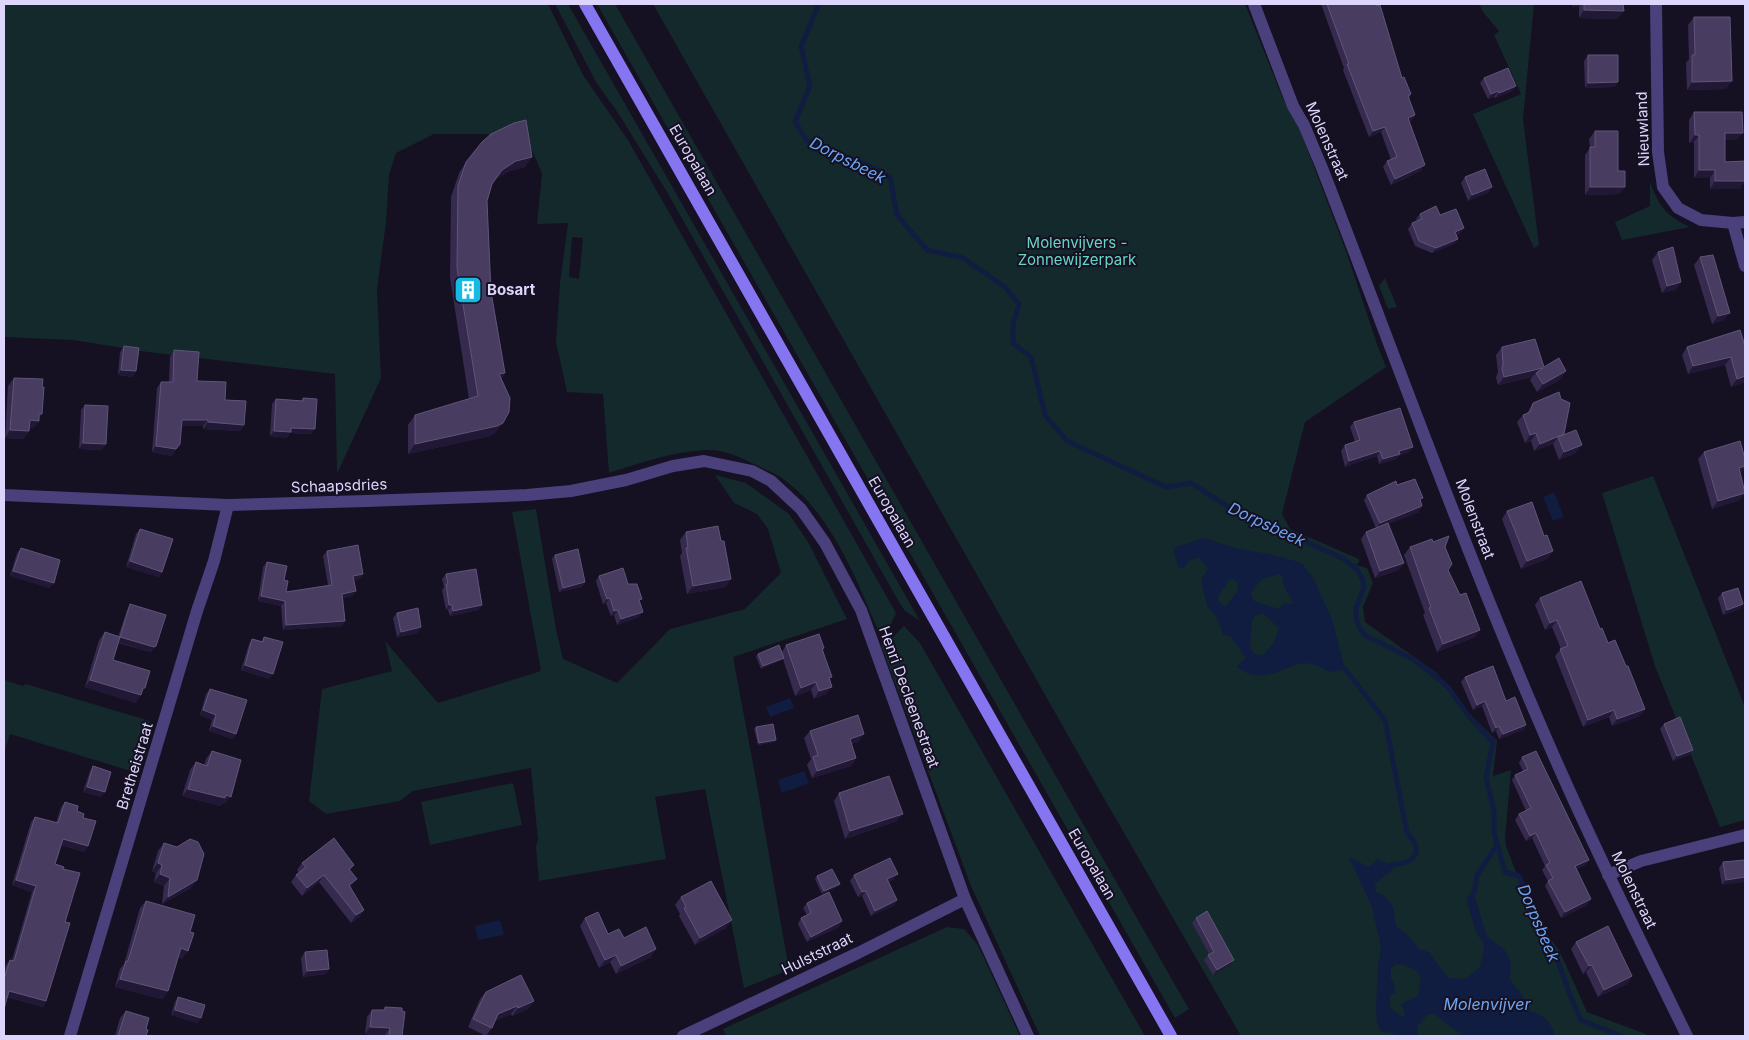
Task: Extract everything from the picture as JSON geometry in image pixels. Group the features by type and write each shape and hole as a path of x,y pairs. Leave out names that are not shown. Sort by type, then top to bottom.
{"main road":[{"name":"Europalaan","path":"586,4 1171,1036"}],"street":[{"name":"Molenstraat","path":"1254,4 1293,106 1304,125 1318,159 1451,503 1534,710 1608,875 1687,1036"},
{"name":"Nieuwland","path":"1656,4 1658,152 1663,186 1678,208 1701,220 1739,223"},
{"path":"1739,223 1745,266"},
{"name":"Henri Decleenestraat","path":"673,466 704,461 752,471 778,486 801,509 815,530 861,610 965,900 1028,1036"},
{"name":"Schaapsdries","path":"4,495 228,505 442,499 571,491 626,480 673,466"},
{"name":"Bretheistraat","path":"70,1036 197,611 214,561 228,505"},
{"path":"1608,875 1641,861 1745,835"},
{"name":"Hulststraat","path":"683,1036 965,900"}],"green space":[{"path":"4,4 548,4 583,75 628,140 896,613 890,626 879,633 852,570 829,529 800,493 770,471 731,454 705,450 668,456 609,473 603,394 567,392 556,342 560,283 568,223 537,224 542,174 532,150 512,138 485,134 434,134 396,153 389,175 386,222 377,290 381,378 337,474 335,374 148,352 73,340 4,337","holes":["572,237 583,238 579,279 569,277"]},
{"path":"555,4 568,4 920,621 905,611 899,602 667,192 618,113 596,82"},
{"path":"597,4 615,4 1189,1009 1175,1018"},
{"name":"Molenvijvers - Zonnewijzerpark","path":"653,4 1245,4 1284,101 1297,122 1347,254 1386,367 1305,422 1282,514 1290,529 1359,559 1356,565 1367,568 1373,583 1363,607 1365,622 1437,673 1461,705 1497,741 1493,776 1511,770 1505,838 1506,846 1540,924 1560,952 1587,1012 1651,1036 1241,1036 1082,760"},
{"path":"1479,4 1534,4 1523,119 1539,245 1534,248 1473,114 1521,94 1494,35 1499,31 1483,12"},
{"path":"1650,182 1664,209 1675,219 1690,227 1622,240 1615,222 1650,206"},
{"path":"1385,278 1397,307 1388,309 1379,286"},
{"path":"715,475 746,483 789,514 808,542 847,619 733,657 789,970 744,988 705,789 655,797 666,859 539,881 536,846 538,840 531,768 413,791 400,801 326,814 309,801 322,689 392,671 385,641 438,703 541,671 512,512 536,509 556,629 563,659 617,683 670,629 745,609 781,573 768,529 757,514 734,503"},
{"path":"1653,476 1745,707 1745,820 1720,827 1655,666 1602,493"},
{"path":"904,626 920,643 1145,1036 1040,1036 971,886 881,645"},
{"path":"4,680 23,686 26,684 150,721 134,772 10,734 4,753"},
{"path":"513,783 522,825 430,845 421,802"},
{"path":"947,927 964,929 978,945 1020,1036 726,1036 723,1029"}],"water":[{"path":"1554,492 1564,517 1553,521 1543,497"},
{"path":"1204,538 1235,548 1302,563 1313,578 1332,619 1345,669 1329,672 1307,663 1291,666 1275,673 1252,675 1236,667 1246,658 1230,636 1223,635 1217,618 1207,606 1201,580 1208,569 1199,557 1189,561 1184,568 1178,567 1173,548","holes":["1278,574 1282,576 1284,587 1294,603 1283,604 1279,609 1254,601 1251,593 1261,580","1234,579 1238,584 1237,592 1226,606 1219,602 1218,596 1228,580","1263,613 1279,628 1273,644 1263,655 1254,654 1250,647 1252,620 1256,615"]},
{"path":"790,698 794,708 770,717 766,707"},
{"path":"804,771 809,783 782,793 778,780"},
{"name":"Molenvijver","path":"1349,857 1369,867 1377,859 1390,865 1393,869 1375,884 1376,892 1390,901 1392,905 1396,926 1411,938 1420,950 1429,952 1448,978 1465,979 1479,968 1483,955 1484,944 1477,934 1466,900 1470,894 1474,893 1487,937 1504,949 1511,962 1510,979 1527,1002 1528,1010 1546,1019 1555,1036 1463,1036 1434,1014 1427,1015 1417,1027 1418,1036 1395,1036 1393,1033 1382,1032 1377,1024 1376,1007 1378,964 1381,947 1372,907","holes":["1396,964 1413,969 1421,977 1418,996 1401,1004 1405,1014 1402,1017 1390,1008 1390,995 1395,993 1394,983 1391,979 1391,968"]},
{"path":"500,920 504,935 478,940 475,926"}],"building":[{"path":"1327,4 1380,5 1402,78 1404,77 1411,94 1408,96 1415,115 1408,118 1425,165 1395,179 1387,161 1397,157 1385,127 1373,131 1347,64 1349,64"},
{"path":"1584,4 1623,4 1624,11 1584,10"},
{"path":"1694,17 1730,17 1732,81 1692,82 1692,55 1695,55"},
{"path":"1588,55 1618,55 1618,82 1588,83"},
{"path":"1508,68 1516,86 1491,94 1484,78"},
{"path":"1694,112 1742,112 1743,133 1725,133 1725,162 1745,161 1745,181 1715,181 1715,170 1699,170 1699,135 1695,135"},
{"name":"Bosart","path":"526,120 532,157 516,161 502,170 492,184 487,201 491,292 505,373 499,374 510,398 509,412 503,423 497,426 415,444 415,415 478,396 457,268 458,186 466,162 482,142 491,134 514,123"},
{"path":"1595,131 1618,131 1618,171 1625,171 1625,187 1590,187 1590,147 1595,147"},
{"path":"1485,169 1492,187 1472,195 1465,177"},
{"path":"1436,206 1440,215 1456,209 1464,228 1455,232 1458,239 1436,248 1419,241 1412,223 1422,219 1420,214"},
{"path":"1673,247 1681,282 1667,286 1658,252"},
{"path":"1713,255 1730,313 1718,316 1700,257"},
{"path":"1740,330 1745,346 1745,376 1737,379 1731,357 1693,366 1687,347"},
{"path":"1535,339 1544,367 1559,358 1566,371 1543,384 1536,373 1543,368 1504,377 1502,347"},
{"path":"124,346 139,348 136,371 121,370"},
{"path":"174,350 199,352 197,381 226,382 225,400 246,401 244,425 208,422 208,420 182,420 180,444 176,449 156,446 161,382 173,382"},
{"path":"14,378 43,379 42,414 39,414 39,421 30,420 29,431 10,430"},
{"path":"1559,392 1561,399 1570,403 1564,434 1540,444 1536,433 1530,435 1523,415 1530,412 1533,403"},
{"path":"303,398 317,399 315,429 291,428 291,432 274,431 276,399 303,401"},
{"path":"85,405 108,406 106,444 83,443"},
{"path":"1400,408 1413,447 1399,451 1400,454 1383,459 1380,451 1349,461 1345,445 1360,440 1354,422"},
{"path":"1576,430 1582,445 1564,452 1558,437"},
{"path":"1740,441 1745,466 1739,468 1745,493 1718,501 1704,452"},
{"path":"1415,479 1423,498 1420,499 1422,506 1380,523 1367,495 1396,481 1397,485"},
{"path":"1532,502 1544,536 1547,535 1553,551 1527,561 1507,511"},
{"path":"1388,523 1404,563 1380,571 1366,532"},
{"path":"718,526 721,541 724,541 731,579 693,586 686,548 688,548 686,532"},
{"path":"140,529 173,539 162,572 130,561"},
{"path":"1449,536 1445,547 1452,564 1448,570 1460,595 1466,593 1480,630 1443,644 1429,608 1431,607 1410,547 1432,539 1433,542"},
{"path":"358,545 363,574 353,576 356,591 342,594 345,621 286,625 285,601 261,596 267,562 287,566 284,580 288,581 286,592 332,585 327,551"},
{"path":"21,548 60,560 54,583 13,571"},
{"path":"578,549 585,582 563,588 555,555"},
{"path":"623,568 628,584 637,584 642,599 639,600 643,612 621,619 618,610 614,611 610,598 607,599 599,576"},
{"path":"476,569 482,605 453,611 452,605 449,605 446,574"},
{"path":"1581,581 1600,629 1602,628 1608,643 1615,640 1626,666 1628,666 1645,709 1617,719 1614,710 1588,720 1560,649 1568,646 1557,620 1550,623 1540,598"},
{"path":"1738,588 1743,604 1727,610 1722,593"},
{"path":"130,604 166,615 156,646 120,637"},
{"path":"418,608 421,627 401,632 397,613"},
{"path":"105,632 120,637 113,660 150,671 141,695 90,680"},
{"path":"819,634 832,677 829,678 832,687 819,691 816,682 801,688 786,645"},
{"path":"264,637 283,642 273,674 245,665 252,639 263,642"},
{"path":"779,645 784,658 763,666 758,654"},
{"path":"1493,666 1506,701 1515,697 1526,725 1503,734 1499,726 1496,728 1485,701 1477,705 1465,677"},
{"path":"210,689 247,700 236,734 213,726 216,715 203,710"},
{"path":"858,715 864,734 850,739 856,758 817,771 813,757 818,755 810,731"},
{"path":"1680,717 1693,750 1677,756 1664,724"},
{"path":"773,724 776,740 759,743 756,727"},
{"path":"212,751 241,760 231,797 226,795 225,798 188,789 196,762 207,766"},
{"path":"1536,751 1589,860 1575,866 1591,899 1565,912 1548,881 1553,878 1546,865 1550,863 1536,833 1530,836 1519,814 1531,808 1515,775 1528,769 1522,757"},
{"path":"93,766 111,772 105,792 87,787"},
{"path":"889,776 903,814 850,831 839,793"},
{"path":"65,802 78,806 77,811 84,814 83,818 96,821 88,846 63,839 55,864 64,867 63,869 80,873 65,922 70,923 46,1001 9,991 4,1009 4,979 10,960 14,961 36,886 16,880 35,817 58,823"},
{"path":"334,838 354,865 349,869 357,879 349,885 364,910 356,915 324,875 307,888 296,875 306,867 302,863"},
{"path":"190,839 198,842 204,854 197,880 168,897 170,878 160,874 162,865 158,863 164,843 177,847"},
{"path":"890,858 898,874 887,879 897,900 875,911 866,891 862,892 854,875"},
{"path":"1745,860 1745,877 1726,880 1723,862"},
{"path":"832,869 840,884 824,891 817,876"},
{"path":"711,881 732,920 700,938 684,908 686,907 681,897"},
{"path":"829,892 842,921 811,937 801,918 811,913 807,903"},
{"path":"146,901 195,915 190,932 194,933 188,951 181,948 168,991 120,979 126,961 128,961"},
{"path":"1207,911 1234,960 1217,970 1208,955 1214,952 1196,918"},
{"path":"598,912 608,934 619,929 624,938 646,927 656,949 621,966 616,955 605,960 585,918"},
{"path":"1608,926 1632,976 1604,990 1592,965 1589,966 1576,942"},
{"path":"327,950 329,969 307,971 305,952"},
{"path":"521,975 534,1001 498,1014 492,1028 473,1019 486,992"},
{"path":"178,997 205,1005 201,1018 175,1010"},
{"path":"385,1007 402,1008 402,1011 405,1012 402,1036 389,1036 390,1028 370,1027 372,1010 385,1010"},
{"path":"126,1011 149,1018 146,1036 118,1036"}],"waterway":[{"name":"Dorpsbeek","path":"819,4 801,46 810,86 795,122 807,141 867,165 890,177 897,215 927,250 963,258 1005,287 1019,304 1013,325 1013,343 1031,357 1045,415 1067,441 1166,487 1191,483 1243,516 1344,559 1357,570 1362,578 1364,587 1356,608 1356,618 1359,627 1365,635 1412,659 1448,687 1470,718 1493,742 1486,777 1494,811 1494,832 1505,872 1519,876 1540,927 1556,956 1581,1020 1621,1036"},
{"path":"1345,669 1385,720 1407,833 1416,846 1415,856 1411,859 1390,865"},
{"path":"1474,893 1477,875 1497,845"}],"place":[{"name":"Bosart","path":"468,290"}]}
